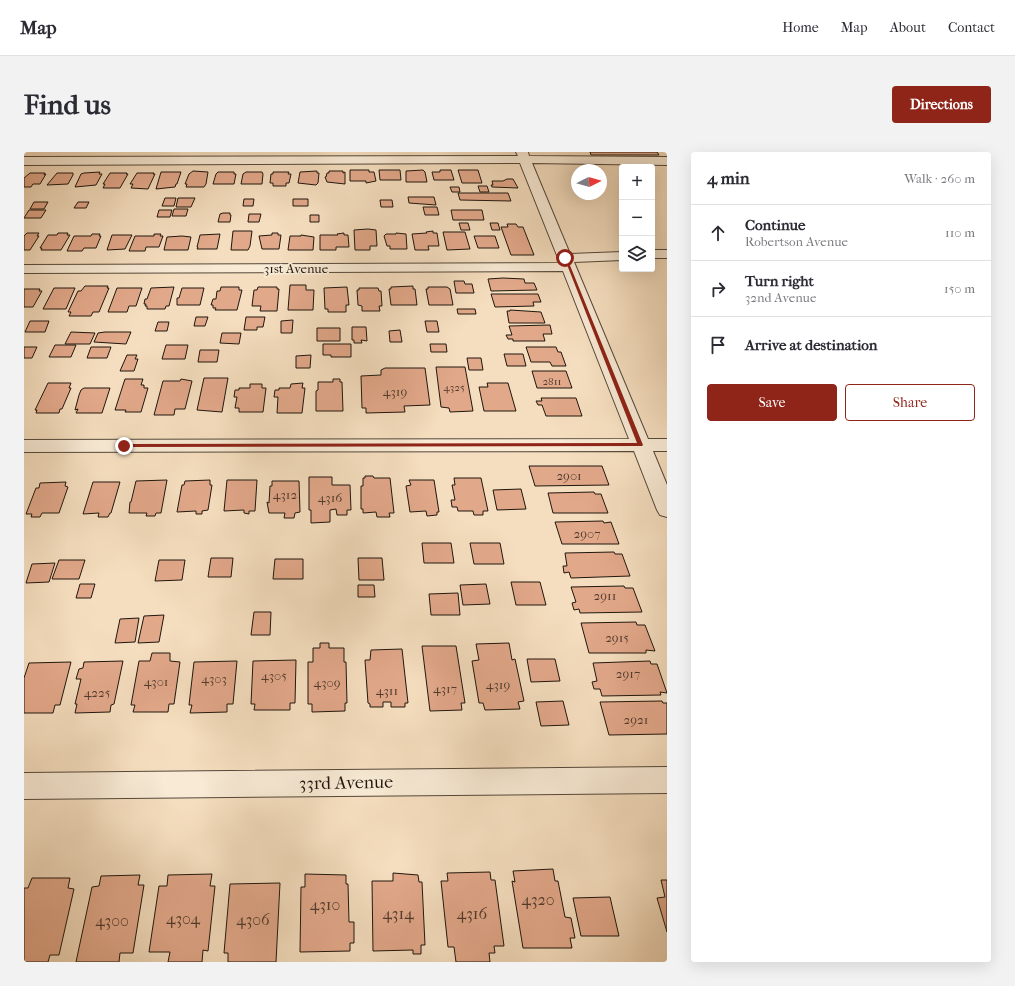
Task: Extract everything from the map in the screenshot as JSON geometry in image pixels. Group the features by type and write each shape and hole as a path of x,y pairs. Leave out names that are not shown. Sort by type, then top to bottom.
{"street":[{"path":"24,161 523,156 667,161"},
{"path":"523,156 667,510"},
{"path":"655,254 667,254"},
{"name":"31st Avenue","path":"24,269 567,262 619,256"},
{"path":"24,446 667,445"},
{"name":"33rd Avenue","path":"24,786 667,780"}],"building":[{"path":"590,152 657,152 659,155 591,155"},
{"path":"350,170 369,170 369,172 374,172 376,181 366,183 366,181 350,181"},
{"path":"379,170 400,170 401,180 380,180"},
{"path":"423,170 425,172 427,182 406,182 406,171"},
{"path":"440,170 451,170 454,180 434,180 432,172 440,172"},
{"path":"458,170 478,170 482,183 462,183"},
{"path":"193,171 208,172 204,187 186,187 187,184 185,184 189,174"},
{"path":"317,171 317,173 319,173 318,183 316,185 298,183 300,172"},
{"path":"329,171 345,172 345,184 327,182 325,177"},
{"path":"100,172 99,174 102,174 96,185 75,187 81,174"},
{"path":"161,172 181,172 175,187 156,189"},
{"path":"218,172 234,172 234,174 236,174 234,184 213,184"},
{"path":"246,172 262,172 262,184 241,184 243,174"},
{"path":"273,172 289,172 288,174 291,174 289,183 286,183 286,186 273,186 273,183 270,183 271,174 273,174"},
{"path":"30,173 46,174 40,184 33,184 31,187 24,187 24,178"},
{"path":"57,173 73,173 73,175 68,184 47,185"},
{"path":"110,173 128,174 120,188 103,188 105,184 103,184"},
{"path":"137,173 155,174 148,189 131,188 133,184 130,184"},
{"path":"513,179 518,188 492,187 491,185 493,185 492,181 503,181"},
{"path":"478,186 487,186 489,192 480,192"},
{"path":"450,187 459,187 460,192 452,192"},
{"path":"458,193 508,193 511,201 460,200"},
{"path":"408,197 434,197 436,205 409,203"},
{"path":"165,198 176,198 174,206 162,206"},
{"path":"178,198 195,198 191,207 176,207"},
{"path":"244,199 254,199 253,206 243,206"},
{"path":"293,199 308,199 308,206 293,206"},
{"path":"380,200 392,200 393,207 381,207"},
{"path":"34,202 48,202 44,209 30,209"},
{"path":"78,202 89,202 86,208 74,208"},
{"path":"423,207 437,207 439,215 425,215"},
{"path":"174,209 188,209 186,216 172,216"},
{"path":"29,210 46,210 41,218 24,218"},
{"path":"159,210 172,210 170,217 157,217"},
{"path":"451,210 482,210 484,220 453,220"},
{"path":"230,213 230,222 218,222 220,214"},
{"path":"249,214 261,214 259,222 248,222"},
{"path":"310,215 319,215 319,222 310,222"},
{"path":"459,223 468,223 470,230 461,230"},
{"path":"490,223 498,223 500,230 492,230"},
{"path":"507,224 516,224 518,227 523,227 534,255 511,255 501,227 508,227"},
{"path":"354,230 376,230 377,246 370,246 370,250 355,250"},
{"path":"233,231 252,231 248,250 231,250"},
{"path":"433,231 433,233 437,233 439,246 428,246 429,250 415,250 412,234"},
{"path":"443,232 465,232 470,249 447,250"},
{"path":"27,233 39,233 37,236 39,236 30,250 24,250 24,236"},
{"path":"58,233 68,233 67,235 70,235 61,250 41,250 42,248 40,248 48,235 57,235"},
{"path":"272,233 278,233 278,235 281,235 279,249 262,249 259,236 272,235"},
{"path":"344,233 344,235 348,235 349,247 336,247 336,250 320,250 320,235 338,235 337,234"},
{"path":"92,234 100,234 99,236 101,236 96,248 84,248 82,251 67,251 74,236 91,236"},
{"path":"154,234 161,234 160,236 163,236 159,247 146,247 145,251 129,251 135,236 154,236"},
{"path":"220,234 217,249 197,249 200,235"},
{"path":"386,234 406,234 407,249 390,249 390,246 387,246 384,236"},
{"path":"112,235 132,235 125,249 107,250"},
{"path":"301,235 314,237 313,250 288,250 290,236"},
{"path":"474,236 495,236 499,248 478,248"},
{"path":"167,237 191,237 188,250 164,250"},
{"path":"488,279 524,279 525,283 534,283 537,290 491,291"},
{"path":"454,281 464,281 465,284 472,284 474,293 456,293"},
{"path":"290,285 306,285 306,290 314,290 313,310 288,310"},
{"path":"85,286 108,286 107,288 109,288 99,312 93,312 91,316 69,316 71,312 68,312 78,291 81,291"},
{"path":"413,286 413,289 415,289 417,305 391,305 389,289 391,289 391,287"},
{"path":"174,287 169,306 166,306 165,309 147,309 147,306 145,306 146,304 144,304 151,288"},
{"path":"221,287 239,287 239,290 242,290 237,310 215,310 216,308 213,308 213,305 211,305 213,299 216,299 217,291 220,291"},
{"path":"258,287 277,287 277,289 279,289 277,311 260,311 261,306 252,306 254,290 257,290"},
{"path":"347,287 349,305 346,305 346,312 328,312 328,309 325,309 324,288"},
{"path":"428,287 447,287 450,289 453,305 429,305 426,289 428,289"},
{"path":"54,288 75,288 66,309 43,309"},
{"path":"117,288 142,288 136,306 129,306 127,312 108,312"},
{"path":"182,288 204,288 200,305 177,305 177,298 179,298"},
{"path":"359,288 378,288 379,291 381,291 382,306 379,306 380,311 362,311 362,306 358,305 357,290 359,290"},
{"path":"24,289 40,289 39,291 42,291 33,307 24,307"},
{"path":"491,294 538,294 541,302 533,302 534,306 495,307"},
{"path":"457,309 475,309 476,314 458,314"},
{"path":"507,311 541,312 545,323 509,323"},
{"path":"196,317 208,317 205,326 194,326"},
{"path":"246,317 265,317 263,327 257,327 257,330 244,330"},
{"path":"293,320 292,333 281,333 281,321"},
{"path":"30,321 49,321 45,332 25,332"},
{"path":"425,321 437,321 439,332 427,332"},
{"path":"158,322 169,322 167,331 155,331"},
{"path":"550,325 552,334 543,334 545,341 513,341 513,339 508,339 506,335 512,335 509,326"},
{"path":"352,327 366,327 367,341 361,340 362,343 354,343 354,340 352,340"},
{"path":"317,328 340,328 340,341 317,341"},
{"path":"400,330 402,342 390,342 389,331"},
{"path":"71,332 95,333 90,344 65,344"},
{"path":"131,332 126,344 94,342 98,333"},
{"path":"222,333 241,333 239,344 220,343"},
{"path":"323,344 351,344 351,357 331,357 331,355 323,355"},
{"path":"430,344 446,344 447,352 431,352"},
{"path":"55,345 76,345 71,357 49,357"},
{"path":"166,345 188,345 185,359 162,359"},
{"path":"24,347 37,347 32,358 24,358"},
{"path":"91,347 111,347 107,358 87,358"},
{"path":"526,347 556,347 558,352 561,352 566,366 552,366 550,362 531,362"},
{"path":"200,350 219,350 217,362 198,362"},
{"path":"504,354 523,354 526,366 507,366"},
{"path":"127,355 137,355 135,359 138,359 134,371 120,371"},
{"path":"311,355 310,368 296,368 296,356"},
{"path":"467,358 481,358 483,370 469,370"},
{"path":"436,367 465,367 473,411 450,412 449,408 441,407"},
{"path":"385,368 425,368 430,405 404,406 405,412 366,413 366,408 362,408 361,376 381,375 381,370"},
{"path":"532,371 566,371 572,388 537,388"},
{"path":"204,378 228,378 222,412 197,410"},
{"path":"125,379 143,379 141,385 144,385 144,388 148,388 141,412 125,412 126,410 115,410"},
{"path":"181,379 192,381 185,409 175,409 174,415 154,415 163,381 180,381"},
{"path":"333,379 340,379 340,382 342,382 343,411 316,411 316,391 318,390 318,382 333,382"},
{"path":"48,383 71,383 69,388 71,388 59,413 36,413 37,410 35,410"},
{"path":"303,383 302,388 305,388 302,413 277,413 278,397 274,397 275,390 279,390 279,388 290,388 291,384"},
{"path":"487,383 508,383 516,411 484,411 479,387 488,387"},
{"path":"250,384 262,384 262,388 266,388 263,412 239,412 239,408 235,408 237,397 234,397 235,390 239,390 239,388 250,388"},
{"path":"84,388 110,388 102,413 76,413 78,409 75,410 79,395 81,390"},
{"path":"541,398 576,398 582,416 546,416 542,405 538,405 536,401 542,401"},
{"path":"529,466 602,466 609,485 535,486"},
{"path":"365,476 373,476 374,478 390,478 394,513 389,513 390,517 377,517 376,512 363,513 363,509 361,509 361,486 363,486 363,478 365,478"},
{"path":"309,477 332,477 332,485 350,485 351,510 347,510 347,515 337,515 336,509 330,510 330,522 311,523 311,510 309,510"},
{"path":"454,478 481,478 488,511 483,511 483,515 474,515 473,511 458,511 457,507 452,507 451,500 455,500 452,485 455,485"},
{"path":"167,480 161,513 156,513 155,516 146,516 147,513 129,513 130,502 136,481"},
{"path":"210,480 210,485 212,485 208,510 202,511 202,514 196,514 196,511 177,512 182,485 184,485 185,481"},
{"path":"227,480 257,480 255,511 249,511 249,514 244,513 244,510 224,511"},
{"path":"409,480 434,480 439,512 437,512 437,515 427,516 426,511 410,512 406,486 411,485"},
{"path":"272,481 299,481 300,512 295,513 294,518 284,518 285,513 269,513 267,502 269,503 270,486 272,486"},
{"path":"66,482 65,486 68,487 59,513 42,513 40,517 31,517 32,514 26,514 36,488 39,488 40,483"},
{"path":"93,482 120,482 111,513 108,517 98,517 99,513 83,514"},
{"path":"521,489 526,509 497,510 493,490"},
{"path":"594,492 595,494 601,494 608,513 553,513 548,493"},
{"path":"603,521 604,523 611,522 619,544 562,544 555,522"},
{"path":"422,543 451,543 454,563 424,563"},
{"path":"470,543 500,543 504,564 474,564"},
{"path":"614,552 615,554 622,554 630,576 571,578 569,572 564,573 563,566 567,566 565,553"},
{"path":"211,558 233,558 231,577 208,577"},
{"path":"358,558 382,558 384,580 359,580"},
{"path":"275,559 303,559 303,579 273,579"},
{"path":"59,560 85,560 79,579 52,579"},
{"path":"159,560 185,560 182,580 155,581"},
{"path":"55,563 49,582 26,583 32,564"},
{"path":"511,582 540,582 546,605 516,605"},
{"path":"80,584 95,584 91,598 76,598"},
{"path":"486,584 490,604 463,605 460,585"},
{"path":"358,585 374,585 375,597 358,597"},
{"path":"624,586 625,588 633,588 642,612 580,613 579,609 574,610 572,603 576,602 571,587"},
{"path":"458,593 460,615 431,615 429,594"},
{"path":"254,612 271,612 270,635 251,635"},
{"path":"164,615 159,642 138,643 144,616"},
{"path":"139,618 135,642 115,643 120,619"},
{"path":"636,622 637,625 645,625 655,651 646,650 646,653 589,653 581,623"},
{"path":"320,643 329,643 329,648 344,648 344,662 346,662 347,703 345,703 345,711 312,712 312,704 308,704 308,662 313,662 313,648 320,648"},
{"path":"509,643 512,660 515,659 524,701 518,702 520,709 485,710 483,703 479,703 472,661 479,660 476,644"},
{"path":"422,646 456,646 465,703 461,703 462,710 430,711"},
{"path":"402,649 408,703 405,703 405,707 391,707 391,702 383,702 383,707 370,707 370,704 368,703 365,660 370,660 371,650"},
{"path":"152,653 170,653 170,661 180,662 174,704 169,704 168,712 133,712 135,705 131,705 139,661 150,661"},
{"path":"527,659 555,659 560,681 531,682"},
{"path":"296,660 295,703 290,703 290,710 254,710 255,704 251,704 253,661"},
{"path":"123,661 114,704 111,705 110,712 75,713 77,704 75,704 81,679 76,679 79,669 83,668 84,662"},
{"path":"237,661 233,704 227,704 227,712 190,713 192,705 189,705 194,662"},
{"path":"650,661 651,664 657,664 667,693 660,692 661,695 602,696 600,689 594,689 592,682 597,681 593,663"},
{"path":"71,662 60,705 55,705 53,713 24,713 24,678 29,663"},
{"path":"563,701 569,725 541,726 536,702"},
{"path":"662,701 663,703 667,703 667,734 609,735 600,702"},
{"path":"553,869 555,881 558,881 565,917 571,918 575,938 570,938 572,948 523,948 512,881 515,882 513,871"},
{"path":"490,872 491,880 495,880 504,946 494,946 495,953 489,953 490,962 456,962 454,947 448,947 441,881 448,881 447,873"},
{"path":"393,873 418,875 419,882 422,882 425,945 421,945 421,954 413,954 413,950 373,951 372,881 393,881"},
{"path":"212,874 210,886 215,886 208,951 203,950 202,962 168,962 170,952 149,952 159,886 167,886 168,875"},
{"path":"305,874 346,875 346,884 348,884 349,922 354,922 354,943 350,943 350,951 300,952 301,887 305,887"},
{"path":"140,875 138,885 144,885 133,953 120,953 119,962 76,962 92,887 99,886 101,876"},
{"path":"32,878 70,878 68,888 74,889 59,955 50,955 48,962 24,962 24,888 28,888"},
{"path":"661,880 667,880 667,932 657,898 665,897"},
{"path":"280,883 276,962 228,962 228,953 224,953 230,884"},
{"path":"610,897 619,936 581,936 573,898"}],"route":[{"path":"124,446 640,445 565,258"}]}
